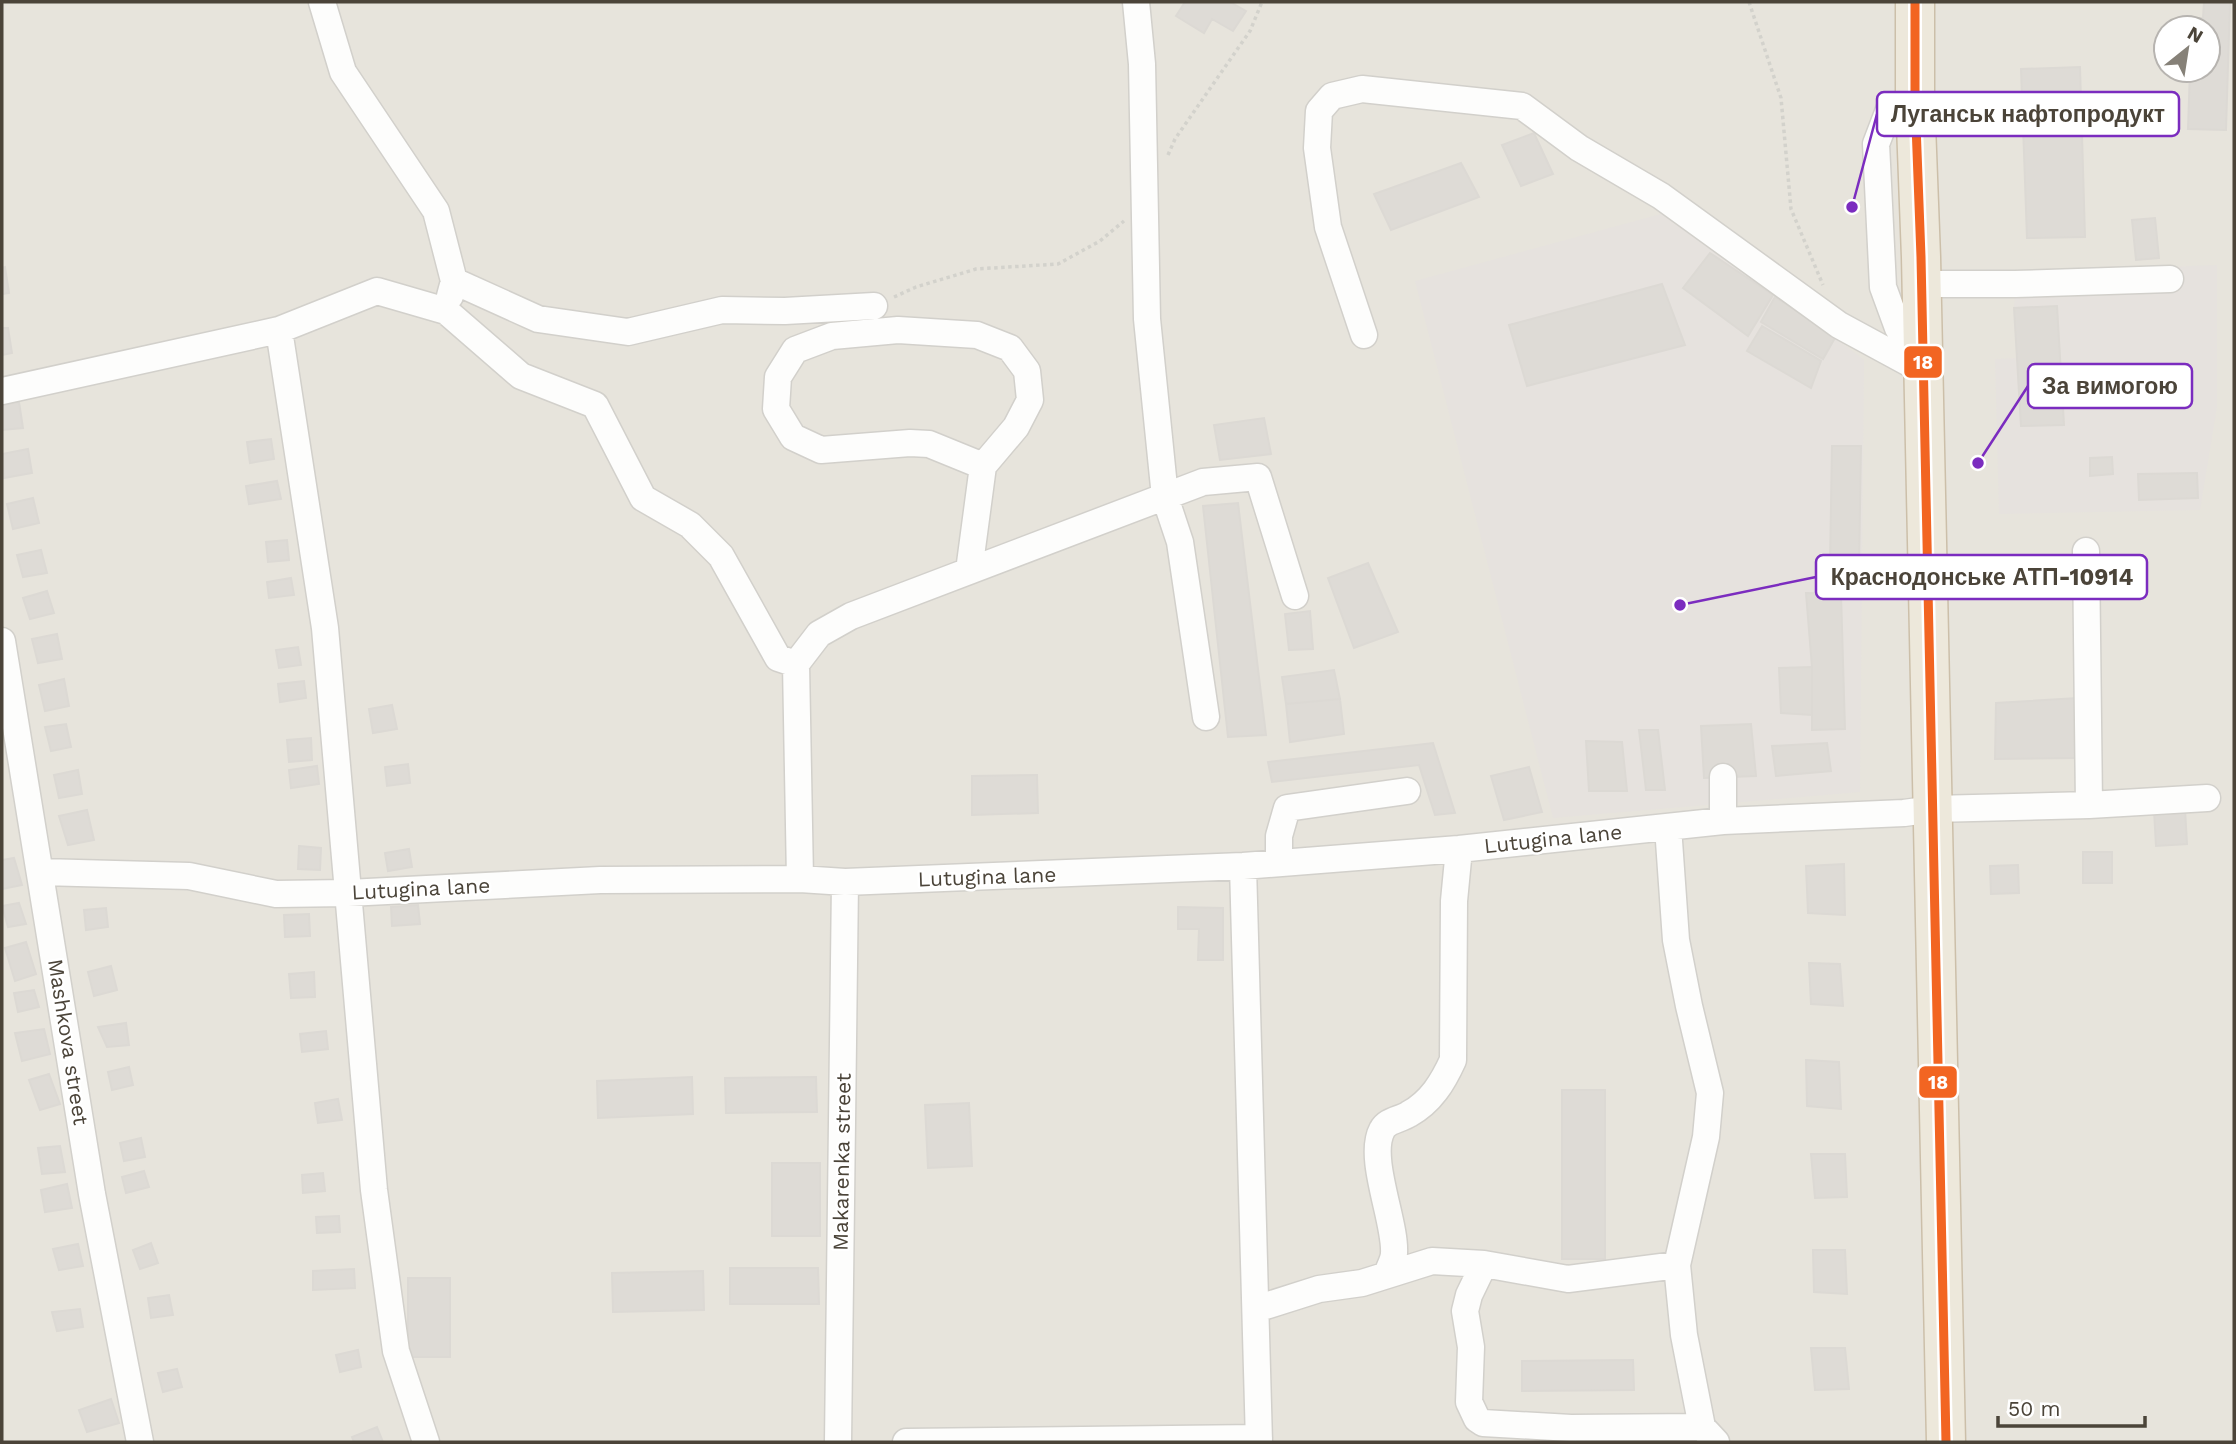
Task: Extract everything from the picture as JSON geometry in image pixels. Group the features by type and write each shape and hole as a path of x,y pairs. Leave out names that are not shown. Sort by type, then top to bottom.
{"highway":[{"path":"1915,2 1946,1442"}],"street":[{"path":"322,2 342,72 436,211 454,281 446,312"},
{"path":"1136,2 1142,64 1147,319 1165,496 1180,542 1206,717"},
{"path":"1364,335 1328,227 1317,148 1319,111 1332,96 1362,89 1522,106 1579,148 1661,196 1839,325 1922,370"},
{"path":"1915,98 1889,110 1877,144 1883,287 1898,328 1922,370"},
{"path":"1921,284 2170,279"},
{"path":"454,281 538,319 628,332 722,310 785,311 874,306"},
{"path":"2,391 279,330 377,291 446,312 521,376 595,405 643,498 690,525 721,556 778,658 796,664"},
{"path":"279,330 325,628 374,1190 396,1351 426,1442"},
{"path":"969,571 984,466 1016,427 1030,400 1027,371 1010,348 977,335 911,331 832,336 794,350 778,377 776,409 793,437 821,450 929,444 984,466"},
{"path":"800,879 796,664 819,634 851,616 1203,482 1258,477 1295,596"},
{"path":"2086,551 2089,805"},
{"name":"Mashkova street","path":"2,641 92,1194 140,1442"},
{"path":"1723,777 1723,821"},
{"path":"1279,863 1279,836 1287,808 1407,791"},
{"name":"Lutugina lane","path":"41,872 189,876 276,894 348,893 600,880 800,879 845,882 1243,866 1460,849 1723,821 1904,813 1933,809 2207,799"},
{"path":"1484,1264 1468,1294 1465,1311 1471,1347 1469,1402 1477,1419 1483,1423 1711,1437 1684,1335 1677,1265 1706,1137 1710,1093 1676,940 1668,827"},
{"path":"1387,1274 1394,1254 1377,1152 1381,1131 1388,1124 1410,1114 1432,1096 1444,1080 1453,1060 1454,901 1460,849"},
{"path":"906,1442 1259,1440 1243,866"},
{"name":"Makarenka street","path":"838,1442 845,882"},
{"path":"1256,1309 1320,1289 1362,1283 1432,1261 1484,1264 1568,1279 1677,1265"}],"path":[{"path":"1165,160 1175,139 1250,31 1262,2"},
{"path":"1749,2 1781,97 1791,209 1823,286"},
{"path":"874,306 916,287 976,269 1058,264 1100,241 1145,204"}],"shaded area":[{"path":"2,2 2234,2 2234,1442 2,1442"},
{"path":"1672,211 1864,360 1860,792 1553,818 1415,281"},
{"path":"2217,265 2217,407 2200,510 1999,514 1995,359 2019,358 2014,308 2016,273"}],"building":[{"path":"1185,2 1230,2 1246,11 1233,31 1212,19 1204,33 1176,16"},
{"path":"2204,2 2230,2 2226,130 2188,129 2190,84 2222,84 2222,14 2203,14"},
{"path":"2080,67 2085,237 2027,238 2021,69"},
{"path":"1534,133 1553,174 1521,186 1502,145"},
{"path":"1461,163 1479,197 1391,230 1374,194"},
{"path":"2155,218 2159,258 2136,260 2132,220"},
{"path":"1710,253 1773,295 1748,336 1683,288"},
{"path":"5,267 9,293 2,294 2,268"},
{"path":"1662,284 1685,345 1527,386 1509,325"},
{"path":"1775,297 1836,336 1823,359 1761,322"},
{"path":"2057,306 2064,425 2021,426 2014,308"},
{"path":"1762,326 1821,361 1811,388 1747,351"},
{"path":"2,328 8,328 12,353 2,355"},
{"path":"19,402 23,428 2,430 2,405"},
{"path":"1264,418 1271,454 1220,460 1214,425"},
{"path":"271,439 274,459 250,463 247,442"},
{"path":"1832,446 1861,446 1859,567 1830,566"},
{"path":"28,449 32,473 4,478 2,454"},
{"path":"2112,457 2113,474 2090,476 2090,458"},
{"path":"2197,473 2198,498 2139,500 2138,474"},
{"path":"277,481 281,499 249,504 246,486"},
{"path":"33,498 39,523 13,529 7,504"},
{"path":"1238,503 1266,735 1228,737 1203,506"},
{"path":"287,540 289,560 268,562 266,542"},
{"path":"41,550 47,573 23,577 17,555"},
{"path":"1368,563 1398,632 1354,648 1328,578"},
{"path":"291,578 294,595 269,598 267,582"},
{"path":"47,591 54,613 30,619 23,598"},
{"path":"1806,593 1841,594 1845,729 1812,730 1812,667"},
{"path":"1310,611 1313,649 1289,650 1285,614"},
{"path":"57,634 62,659 38,663 32,639"},
{"path":"298,647 301,665 279,668 276,650"},
{"path":"1812,667 1812,715 1781,713 1779,668"},
{"path":"1334,670 1340,699 1286,704 1282,677"},
{"path":"64,679 69,706 45,711 39,685"},
{"path":"304,681 306,698 280,702 278,684"},
{"path":"2077,698 2076,758 1995,759 1996,703"},
{"path":"1340,699 1344,734 1290,742 1286,704"},
{"path":"392,705 397,729 373,733 369,709"},
{"path":"66,724 71,747 51,751 45,727"},
{"path":"1751,724 1756,776 1704,778 1701,726"},
{"path":"1639,730 1658,730 1665,790 1646,790"},
{"path":"311,738 312,760 289,762 287,740"},
{"path":"1586,741 1622,742 1627,791 1589,791"},
{"path":"1433,743 1455,813 1435,815 1419,765 1272,782 1268,762"},
{"path":"1827,743 1831,771 1776,776 1772,746"},
{"path":"408,764 410,783 387,786 385,767"},
{"path":"317,766 319,784 291,788 289,770"},
{"path":"1529,767 1542,812 1504,820 1491,776"},
{"path":"78,770 82,794 59,798 54,775"},
{"path":"1037,775 1038,813 972,815 972,776"},
{"path":"2185,809 2187,844 2156,846 2154,810"},
{"path":"87,810 94,840 68,845 59,816"},
{"path":"299,846 321,848 320,870 298,869"},
{"path":"409,849 412,867 388,871 385,853"},
{"path":"2083,852 2112,852 2112,883 2083,883"},
{"path":"14,858 22,885 2,889 2,860"},
{"path":"1844,864 1845,915 1808,913 1806,866"},
{"path":"2018,865 2019,893 1991,894 1990,866"},
{"path":"19,903 26,924 8,927 2,906"},
{"path":"418,905 420,924 392,926 391,907"},
{"path":"1178,907 1223,908 1223,960 1198,960 1199,929 1178,929"},
{"path":"106,908 108,927 86,930 84,910"},
{"path":"309,914 310,936 285,937 284,915"},
{"path":"26,942 36,974 15,981 5,948"},
{"path":"1809,963 1840,964 1843,1006 1811,1004"},
{"path":"111,966 117,990 94,996 88,972"},
{"path":"314,972 315,997 291,998 289,974"},
{"path":"34,990 39,1007 18,1012 14,993"},
{"path":"126,1023 129,1045 107,1047 98,1027"},
{"path":"44,1029 50,1054 22,1061 15,1033"},
{"path":"326,1031 328,1049 302,1052 300,1034"},
{"path":"1806,1060 1839,1062 1841,1109 1807,1106"},
{"path":"129,1067 133,1085 112,1090 108,1072"},
{"path":"49,1074 60,1104 40,1110 29,1080"},
{"path":"692,1077 693,1114 598,1118 597,1081"},
{"path":"816,1077 817,1112 726,1113 725,1078"},
{"path":"1562,1090 1605,1090 1605,1259 1562,1259"},
{"path":"338,1099 342,1120 318,1123 315,1103"},
{"path":"969,1103 972,1166 928,1168 925,1105"},
{"path":"141,1138 145,1157 124,1161 120,1143"},
{"path":"60,1146 65,1172 42,1174 38,1148"},
{"path":"1811,1154 1845,1154 1847,1197 1815,1198"},
{"path":"772,1163 820,1163 820,1236 772,1236"},
{"path":"144,1171 149,1187 126,1193 122,1177"},
{"path":"323,1173 325,1191 303,1193 302,1175"},
{"path":"67,1184 72,1208 45,1212 41,1190"},
{"path":"339,1216 340,1232 317,1233 316,1217"},
{"path":"151,1243 158,1263 140,1269 133,1250"},
{"path":"78,1244 83,1266 59,1270 53,1249"},
{"path":"1813,1250 1845,1250 1847,1294 1814,1292"},
{"path":"730,1268 818,1268 819,1304 730,1304"},
{"path":"354,1269 355,1288 313,1290 313,1271"},
{"path":"703,1271 704,1310 613,1312 612,1273"},
{"path":"408,1278 450,1278 450,1357 408,1357"},
{"path":"169,1295 173,1315 151,1318 148,1298"},
{"path":"80,1309 83,1327 57,1331 52,1312"},
{"path":"1811,1348 1845,1348 1849,1389 1815,1390"},
{"path":"358,1350 361,1367 340,1372 336,1355"},
{"path":"1633,1360 1634,1390 1522,1391 1522,1361"},
{"path":"177,1369 182,1387 163,1392 158,1373"},
{"path":"111,1399 119,1423 87,1432 79,1410"},
{"path":"377,1427 383,1442 354,1442 352,1437"}],"transit line":[{"name":"18","path":"1915,2 1946,1442"}],"place":[{"name":"Луганськ нафтопродукт","path":"1852,207"},
{"name":"За вимогою","path":"1978,463"},
{"name":"Краснодонське АТП-10914","path":"1680,605"}]}
